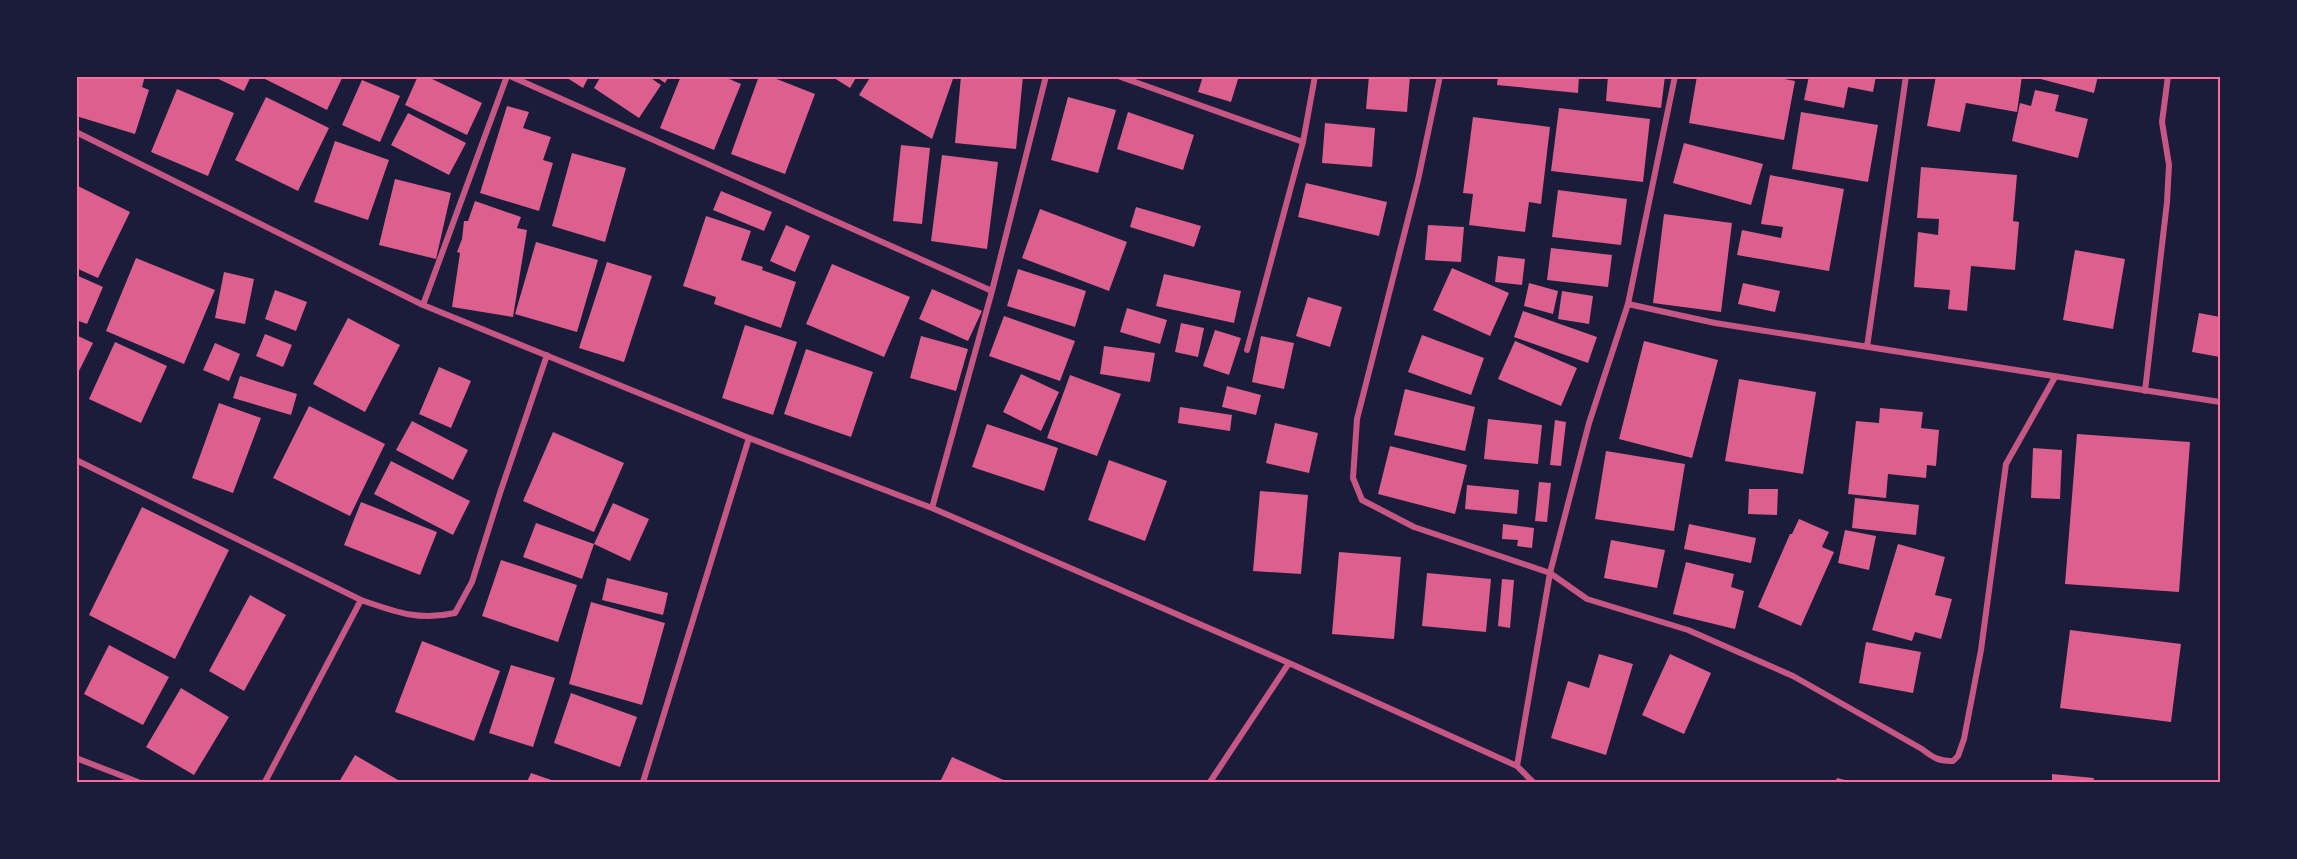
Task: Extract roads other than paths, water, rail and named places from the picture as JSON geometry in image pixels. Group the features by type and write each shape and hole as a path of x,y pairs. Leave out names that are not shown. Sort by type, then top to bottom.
{"street":[{"path":"423,305 508,76 992,291"},
{"path":"932,508 992,291 1046,76"},
{"path":"1118,76 1303,142"},
{"path":"1247,350 1303,142 1315,76"},
{"path":"1440,76 1418,180 1357,419 1353,478 1362,500 1414,527 1550,573 1587,599 1688,630 1793,676 1931,756 1942,761 1953,761 1958,756 1964,739 1979,661 2006,464 2055,377"},
{"path":"1517,766 1550,573 1589,423 1628,304 1675,76"},
{"path":"1867,347 1906,76"},
{"path":"2145,391 2167,202 2169,165 2162,122 2168,76"},
{"path":"76,132 423,305 749,438 932,508 1289,663 1517,766 1533,783"},
{"path":"1628,304 1715,323 2220,402"},
{"path":"76,460 361,600 403,614 433,618 455,613 472,582 547,355"},
{"path":"643,783 749,438"},
{"path":"265,783 361,600"},
{"path":"1210,783 1289,663"},
{"path":"76,758 138,783"}]}
